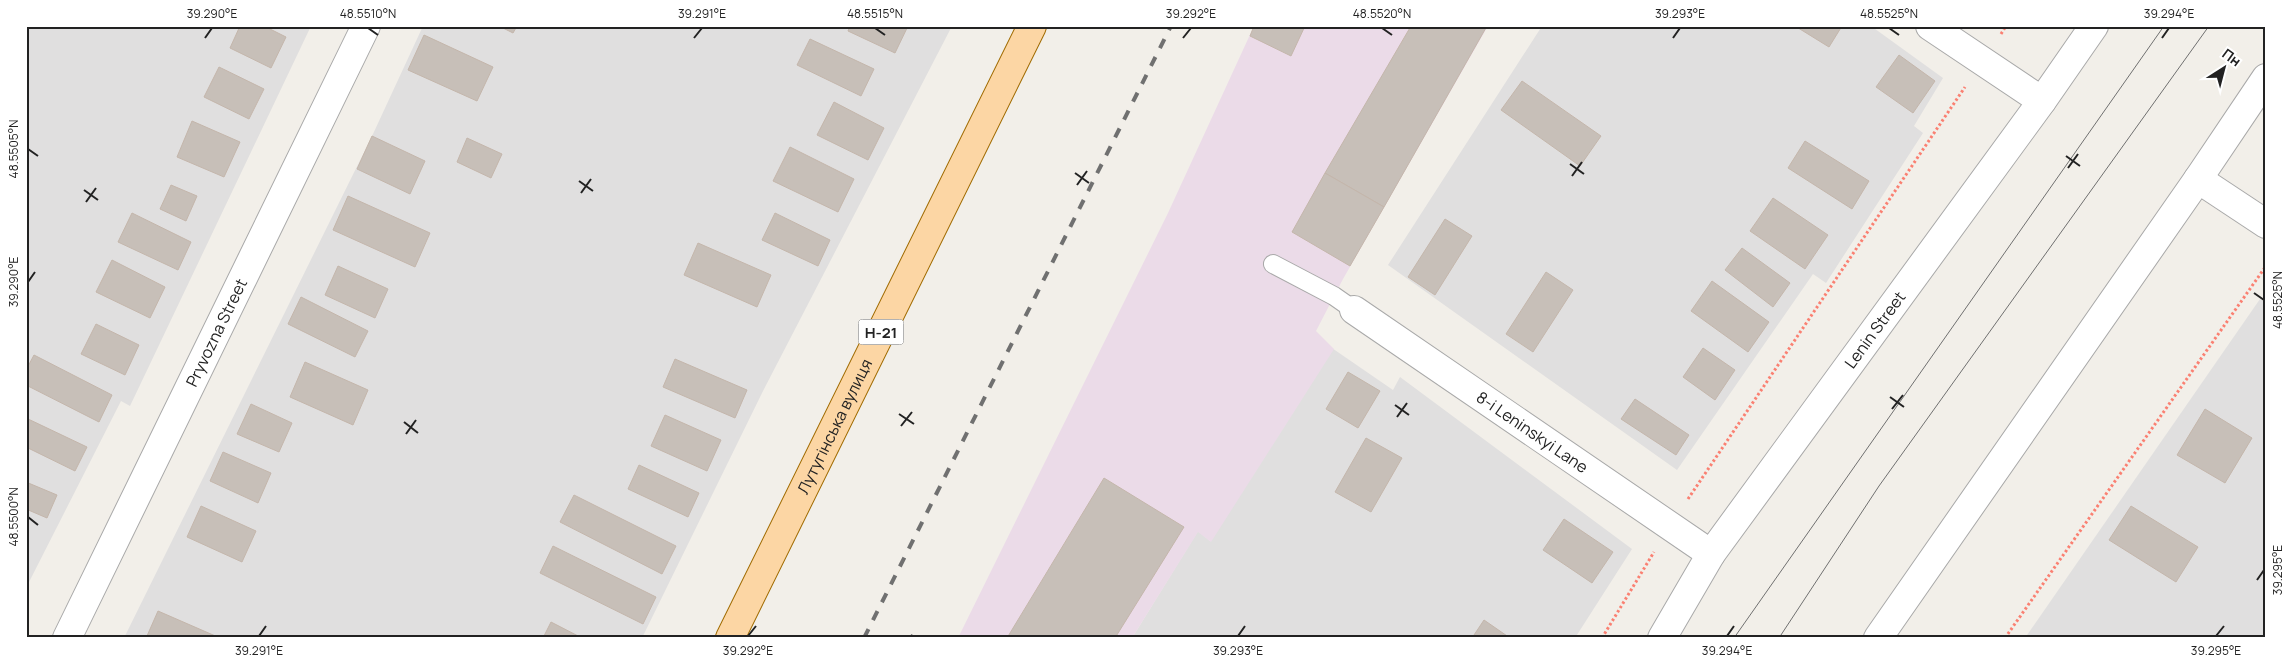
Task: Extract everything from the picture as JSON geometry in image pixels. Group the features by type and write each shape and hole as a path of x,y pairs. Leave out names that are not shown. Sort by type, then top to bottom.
{"main road":[{"name":"Лутугінська вулиця","path":"730,638 1032,26"}],"street":[{"name":"Pryvozna Street","path":"67,638 366,26"},
{"path":"1930,26 2042,101"},
{"name":"Lenin Street","path":"1662,638 1711,554 2042,101 2094,26"},
{"path":"1878,638 2198,180 2266,78"},
{"path":"2198,180 2266,224"},
{"name":"8-i Leninskyi Lane","path":"1354,310 1711,554"}],"lane":[{"path":"1274,264 1334,296 1354,310"}],"path":[{"path":"1602,638 1670,526 2006,26"},
{"path":"2005,638 2266,266"}],"shaded area":[{"path":"26,26 311,26 130,406 121,401 26,588"},
{"path":"423,26 952,26 763,391 642,638 124,638 373,134"},
{"path":"1254,26 1488,26 1343,279 1316,331 1334,349 1211,542 1198,532 1132,638 958,638 1168,213"},
{"path":"1542,26 1871,26 1943,78 1914,126 1923,133 1826,283 1813,274 1677,470 1388,265"},
{"path":"2260,299 2266,303 2266,638 2025,638"},
{"path":"1329,346 1393,390 1400,377 1632,549 1575,638 1132,638 1198,531 1210,541"}],"building":[{"path":"240,26 264,26 286,37 271,68 230,48"},
{"path":"499,26 517,26 513,33"},
{"path":"850,26 908,26 895,53 848,31"},
{"path":"1254,26 1305,26 1291,56 1250,36"},
{"path":"1411,26 1487,26 1384,207 1325,173"},
{"path":"1795,26 1842,26 1829,47"},
{"path":"424,35 493,67 477,101 408,70"},
{"path":"810,39 874,69 861,96 797,65"},
{"path":"1899,55 1935,81 1913,113 1876,87"},
{"path":"219,67 264,89 249,119 204,97"},
{"path":"1522,81 1601,136 1580,166 1501,110"},
{"path":"834,102 884,128 868,160 817,135"},
{"path":"192,121 240,142 224,177 177,157"},
{"path":"372,136 425,161 410,194 357,169"},
{"path":"467,138 502,154 491,178 457,162"},
{"path":"1805,141 1869,181 1852,209 1788,168"},
{"path":"790,147 854,179 838,212 773,181"},
{"path":"1325,173 1384,207 1350,266 1292,232"},
{"path":"171,185 197,196 186,221 160,209"},
{"path":"348,196 430,233 415,267 333,230"},
{"path":"1773,198 1828,235 1805,269 1750,231"},
{"path":"132,213 191,242 178,270 118,242"},
{"path":"775,213 830,240 818,266 762,240"},
{"path":"1445,219 1472,236 1435,295 1408,277"},
{"path":"698,243 771,275 757,307 684,275"},
{"path":"1742,248 1790,283 1773,307 1725,270"},
{"path":"112,260 165,287 150,318 96,292"},
{"path":"338,266 388,289 375,318 325,295"},
{"path":"1546,272 1573,290 1533,352 1506,334"},
{"path":"1712,281 1769,322 1748,352 1691,311"},
{"path":"301,297 368,331 355,357 288,324"},
{"path":"96,324 139,345 125,375 81,354"},
{"path":"1703,348 1735,370 1715,400 1683,377"},
{"path":"34,355 112,395 99,422 26,385 26,370"},
{"path":"675,359 747,390 735,418 663,387"},
{"path":"305,362 368,390 353,425 290,397"},
{"path":"1348,372 1380,391 1358,428 1326,409"},
{"path":"1635,399 1689,435 1676,455 1621,419"},
{"path":"251,404 292,423 279,452 237,434"},
{"path":"2205,409 2252,438 2225,483 2177,455"},
{"path":"665,415 721,440 707,471 651,446"},
{"path":"26,418 87,447 75,471 26,447"},
{"path":"1366,438 1402,458 1371,512 1335,492"},
{"path":"223,452 271,473 258,503 210,481"},
{"path":"639,465 699,493 688,517 628,489"},
{"path":"1104,478 1184,527 1115,638 1007,638"},
{"path":"26,482 57,495 47,518 26,509"},
{"path":"574,495 676,546 662,574 560,522"},
{"path":"201,506 256,531 242,562 187,537"},
{"path":"2131,506 2198,547 2176,582 2109,540"},
{"path":"1564,519 1613,552 1592,583 1543,550"},
{"path":"553,546 656,597 643,624 540,573"},
{"path":"158,611 220,638 151,638 147,636"},
{"path":"1484,620 1510,638 1472,638"},
{"path":"551,622 582,638 543,638"}],"tram line":[{"path":"1734,638 2164,26"},
{"path":"1779,638 1879,486 2209,26"}],"railway":[{"path":"864,638 1171,26"}]}
